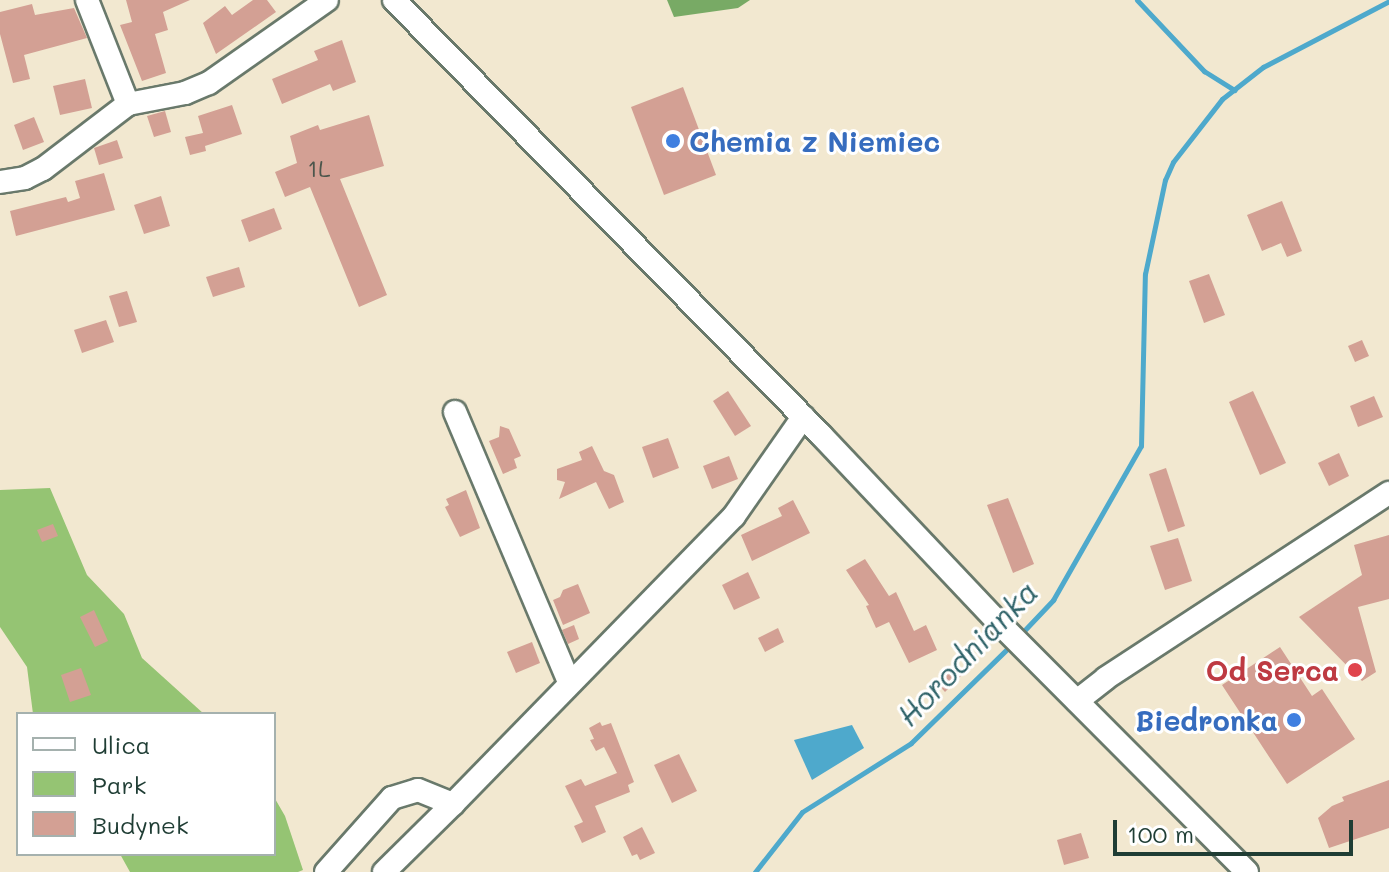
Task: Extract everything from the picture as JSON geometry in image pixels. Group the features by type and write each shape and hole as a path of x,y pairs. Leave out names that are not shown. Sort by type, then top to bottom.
{"street":[{"path":"87,0 128,104"},
{"path":"0,182 25,178 43,169 128,104 185,93 209,83 327,0"},
{"path":"394,0 803,417 997,621 1247,872"},
{"path":"455,412 569,682"},
{"path":"384,872 734,516 803,417"},
{"path":"1077,701 1099,682 1389,493"},
{"path":"326,872 392,798 418,790 453,804"}],"green space":[{"path":"667,0 750,0 738,8 674,17"},
{"path":"50,488 87,575 124,614 142,658 202,712 33,712 27,667 0,627 0,490"},
{"path":"276,800 285,816 303,870 298,872 130,872 121,856 276,856"}],"water":[{"path":"852,725 864,748 812,780 794,740"}],"building":[{"path":"126,0 190,0 163,12 168,30 155,34 166,73 142,81 120,25 132,22"},
{"path":"253,0 267,0 276,12 216,54 203,23 225,6 232,15"},
{"path":"32,4 35,15 74,8 87,38 24,55 30,79 13,83 0,34 0,12"},
{"path":"342,40 356,82 333,91 330,84 282,104 272,79 318,60 314,51"},
{"path":"85,79 92,108 60,115 53,86"},
{"name":"Chemia z Niemiec","path":"683,87 716,175 664,195 631,107"},
{"path":"232,105 242,134 205,146 206,151 190,155 185,137 203,133 198,116"},
{"path":"165,111 171,132 154,137 147,116"},
{"path":"369,115 384,166 340,179 387,295 359,307 310,187 285,197 275,172 297,163 290,136 318,125 320,130"},
{"path":"34,117 44,142 23,150 14,125"},
{"path":"117,140 123,158 99,165 94,148"},
{"path":"104,173 115,210 16,236 10,211 66,197 68,202 80,198 75,181"},
{"path":"161,196 170,226 144,234 134,205"},
{"path":"1282,201 1302,251 1287,257 1281,243 1262,251 1247,215"},
{"path":"274,208 282,229 249,242 241,220"},
{"path":"239,267 245,287 213,297 206,277"},
{"path":"1209,274 1225,315 1204,323 1189,281"},
{"path":"127,291 137,322 119,327 109,296"},
{"path":"106,320 114,342 82,353 74,330"},
{"path":"1362,340 1369,356 1355,362 1348,346"},
{"path":"728,391 751,426 735,436 713,401"},
{"path":"1253,391 1286,463 1260,475 1229,402"},
{"path":"1374,396 1383,417 1358,427 1350,406"},
{"path":"500,426 509,429 521,456 514,459 517,468 503,474 489,441 499,437"},
{"path":"668,438 679,468 653,478 642,447"},
{"path":"592,446 604,471 614,475 624,502 609,509 596,482 559,499 565,482 557,480 557,469 582,460 579,452"},
{"path":"1339,453 1349,476 1329,486 1318,463"},
{"path":"729,456 738,479 712,489 703,466"},
{"path":"1166,468 1185,526 1168,532 1149,474"},
{"path":"466,490 480,528 460,537 445,507 449,505 446,499"},
{"path":"1008,498 1034,564 1013,573 987,505"},
{"path":"793,500 810,533 752,561 741,535 782,516 778,508"},
{"path":"53,524 58,536 42,542 37,530"},
{"path":"1389,535 1389,599 1358,607 1376,672 1362,681 1299,617 1362,575 1354,545"},
{"path":"1178,538 1192,581 1165,590 1150,546"},
{"path":"865,559 889,596 896,592 914,631 926,625 937,650 909,663 889,622 876,628 866,606 869,605 846,570"},
{"path":"748,572 760,598 734,610 722,585"},
{"path":"578,584 590,613 563,625 553,600 560,597 563,590"},
{"path":"94,610 108,641 95,647 80,617"},
{"path":"574,625 579,639 568,644 562,630"},
{"path":"778,628 784,642 765,652 758,638"},
{"path":"532,642 540,663 516,673 507,652"},
{"name":"Biedronka","path":"1280,647 1312,696 1322,689 1355,739 1287,784 1222,685"},
{"path":"955,665 964,673 945,692 937,683"},
{"path":"81,668 91,695 70,702 61,675"},
{"path":"600,722 602,726 611,723 634,782 628,785 630,792 595,806 606,832 582,843 574,826 583,822 565,786 581,779 585,786 617,773 604,747 596,751 590,740 594,739 589,728"},
{"path":"679,754 697,791 672,803 654,765"},
{"path":"1389,780 1389,828 1329,848 1318,818 1344,801 1342,797"},
{"path":"642,827 655,853 640,860 637,854 632,856 623,837"},
{"path":"1081,833 1089,858 1064,865 1057,840"}],"waterway":[{"path":"1137,0 1204,71 1234,90"},
{"name":"Horodnianka","path":"1019,636 1053,600 1141,446 1145,274 1165,180 1173,162 1222,99 1263,67 1389,1"},
{"name":"Horodnianka","path":"755,872 802,812 911,743 1012,644"}],"place":[{"name":"Chemia z Niemiec","path":"673,141"},
{"name":"Od Serca","path":"1355,670"},
{"name":"Biedronka","path":"1294,720"}]}
